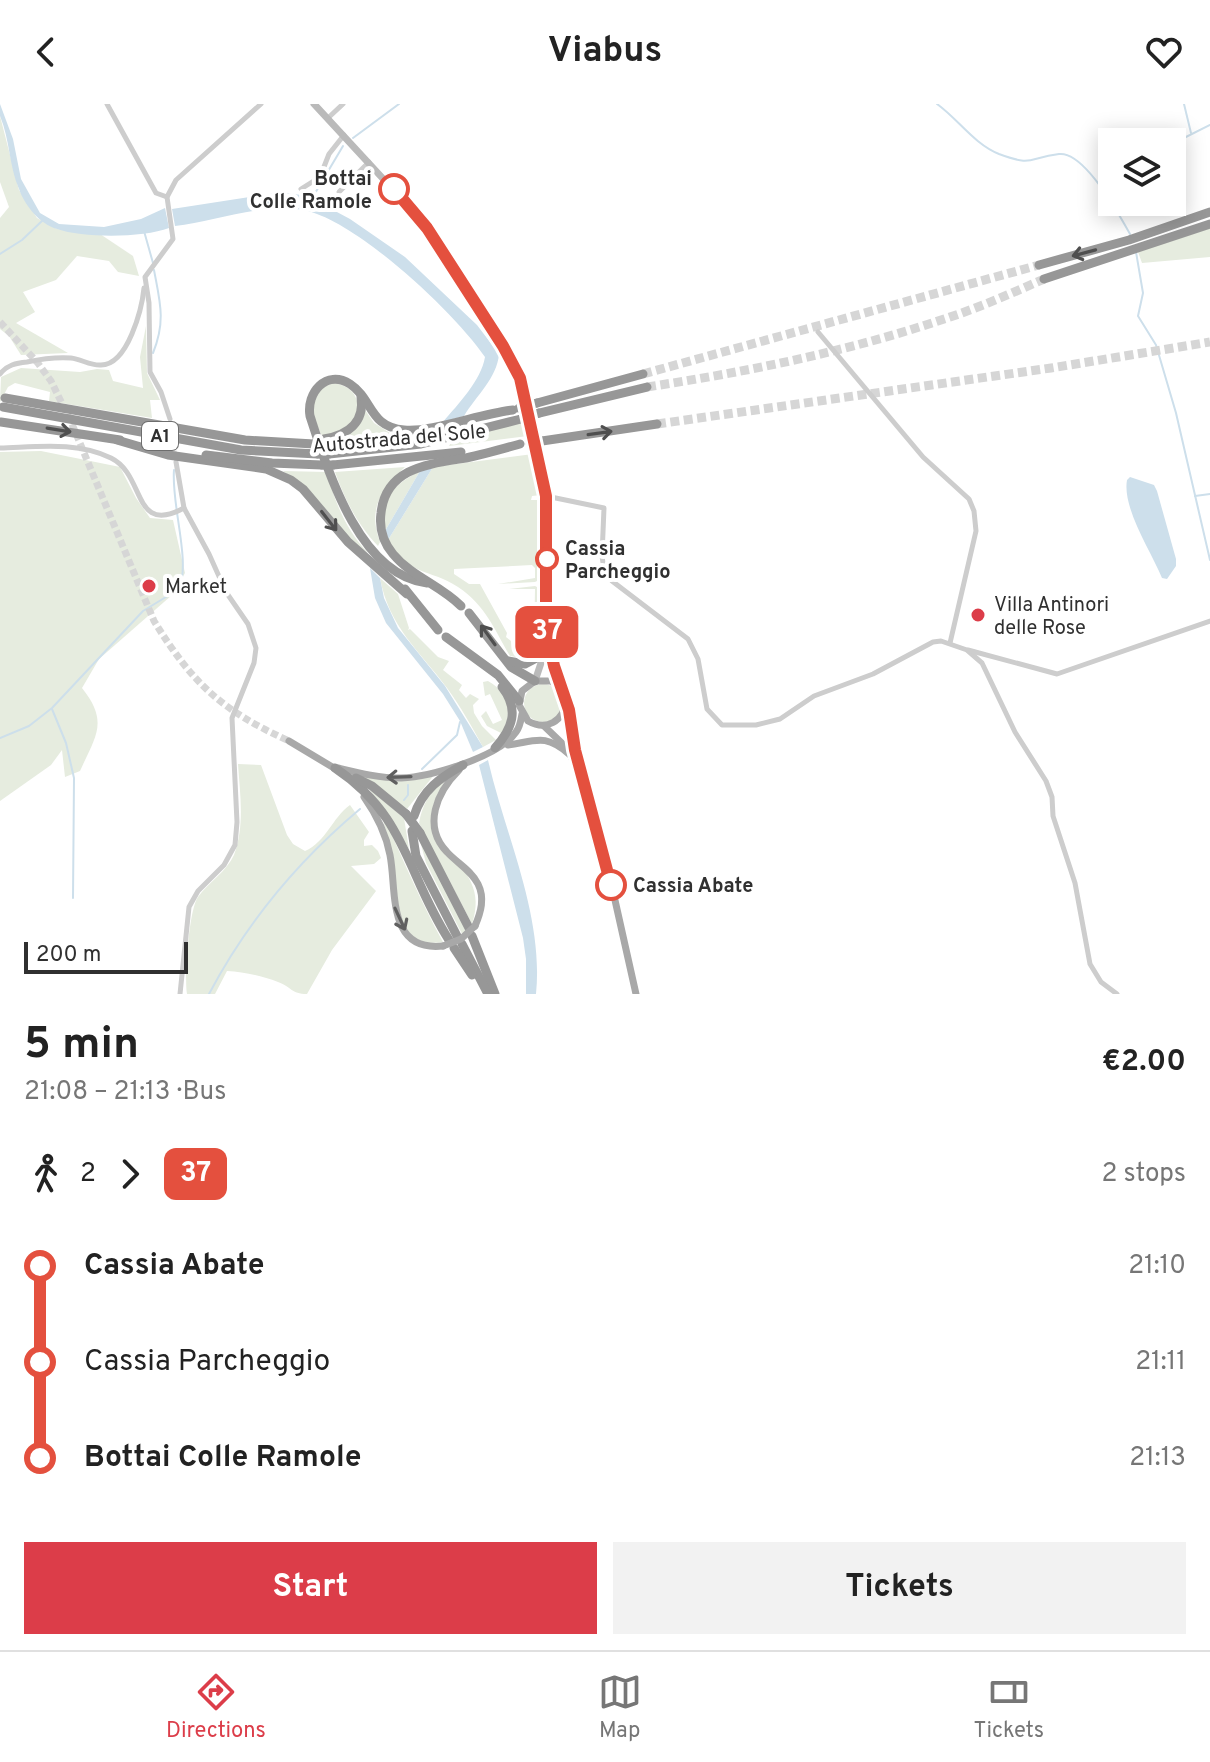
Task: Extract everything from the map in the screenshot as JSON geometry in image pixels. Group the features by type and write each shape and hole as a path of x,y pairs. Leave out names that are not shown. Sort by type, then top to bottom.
{"highway":[{"path":"1044,279 1210,212"},
{"path":"1039,265 1210,224"},
{"name":"Autostrada del Sole","path":"538,408 643,374"},
{"path":"407,594 399,576 355,528 343,507 308,407 313,391 326,381 345,381 360,394 375,416 389,427 410,430 434,429 476,418 518,412"},
{"name":"Autostrada del Sole","path":"434,429 374,441 321,446 245,440 4,402 241,450 421,444 465,434 518,412 647,387"},
{"path":"321,446 355,425 362,412 360,394"},
{"name":"Autostrada del Sole","path":"1,422 242,460 322,465 446,457 657,424"},
{"path":"117,440 168,455 261,468 281,475 303,489 330,524 407,594 438,630"},
{"path":"446,457 414,468 394,482 381,508 381,528 386,545 407,570 446,592 465,609 505,659 535,681"},
{"path":"399,576 427,583"},
{"path":"446,637 498,675 519,701"},
{"path":"505,659 525,664 544,654"},
{"path":"484,666 505,690 513,713 510,728 495,748"},
{"path":"410,815 431,786 463,765"},
{"path":"335,768 372,786 410,815 416,832 472,930 495,994"},
{"path":"335,768 359,784 387,816 404,847 423,895 486,994"},
{"path":"416,832 416,856 453,943"}],"main road":[{"path":"314,104 427,228 515,365 531,422 546,496 544,654 535,681 522,691 519,701 522,714 529,722 542,726 563,742 584,787"},
{"path":"546,629 566,700 584,787 606,860 636,994"},
{"path":"535,681 551,681 563,691"},
{"path":"508,745 542,726 558,721 566,700"},
{"path":"335,768 379,777 405,778 463,765 516,733 522,714"},
{"path":"495,748 536,738 557,744 571,757"},
{"path":"289,741 335,768 370,805 384,835 399,922 422,945 453,943 461,939 472,930 482,900 477,883 445,850 434,824 439,796 463,765"}],"street":[{"path":"107,104 156,193 167,197"},
{"path":"170,419 150,372 149,303 145,283 145,277 173,239 167,197 176,180 261,104"},
{"path":"328,118 343,104"},
{"path":"301,189 317,181 329,154 344,135"},
{"path":"339,192 369,162"},
{"path":"0,374 15,364 37,360 72,358 107,364 123,349 135,327 145,283"},
{"path":"818,332 923,457 969,499 976,531 950,643"},
{"path":"0,448 51,445 100,453 122,465 153,515 162,517 184,508"},
{"path":"176,462 184,508 226,592 248,624 256,648 254,663 232,718 237,822 235,845 224,865 198,891 189,907 180,994"},
{"path":"546,496 604,508 604,570 612,581 688,639 698,659 707,709 722,725 756,725 780,719 814,696 873,674 933,642 950,643 1057,674 1210,621"},
{"path":"967,650 982,663 1015,732 1046,781 1052,797 1053,816 1075,883 1090,964 1101,982 1117,994"}],"shaded area":[{"path":"0,116 19,190 37,218 57,229 100,234 133,256 139,276 118,272 109,261 77,256 56,280 23,292 35,312 16,323 68,353 21,355 9,336 0,329 0,218 9,207 0,182"},
{"path":"1210,228 1210,257 1142,263 1138,252"},
{"path":"146,326 147,373 160,400 150,400 152,418 49,401 50,392 15,383 8,387 0,402 1,377 21,368 80,372 109,370 113,381 143,388 140,357"},
{"path":"334,383 352,392 359,412 348,428 322,437 314,417 313,399 323,387"},
{"path":"365,410 374,423 390,433 343,438"},
{"path":"525,421 528,436 449,446 452,441"},
{"path":"41,451 120,467 150,518 173,520 185,573 172,595 99,659 82,688 95,710 97,729 80,771 65,777 62,750 51,765 0,801 0,452"},
{"path":"533,454 535,463 531,466 539,473 541,495 532,496 531,500 541,500 541,579 498,584 535,578 532,565 454,569 454,574 469,584 480,584 512,648 522,654 529,652 534,644 535,589 509,589 535,586 541,589 539,650 528,659 510,656 488,618 468,594 448,581 412,566 388,540 433,467"},
{"path":"405,467 379,500 375,519 380,542 378,546 352,511 335,472"},
{"path":"283,471 327,472 342,516 368,553 345,535 306,490"},
{"path":"420,471 385,531 385,509 390,494"},
{"path":"380,578 398,594 408,630 438,657 449,661 443,670 462,685 459,690 466,698 470,694 479,699 473,705 474,713 496,740 483,747 452,695 406,637 390,611"},
{"path":"488,681 500,691 507,704 503,734 487,726 481,716 486,711 493,724 502,720 490,694 485,696 483,682"},
{"path":"543,684 556,690 562,703 556,716 543,722 530,716 524,703 530,690"},
{"path":"238,764 261,765 293,844 305,851 312,847 350,805 369,832 364,846 372,845 381,858 374,864 351,866 376,891 332,950 307,994 266,978 227,971 215,994 187,994 188,944 195,904 231,861 240,833"},
{"path":"434,775 407,809 364,778 365,776"},
{"path":"445,781 434,804 433,823 471,883 476,901 472,924 419,823 427,799"},
{"path":"368,788 404,818 409,849 389,815"},
{"path":"381,812 443,942 426,942 414,937 406,927"},
{"path":"420,841 467,930 462,934 426,863"}],"water":[{"path":"0,104 13,139 21,179 40,213 59,224 104,227 141,219 165,208 169,228 144,234 97,235 57,229 39,219 19,189 0,116"},
{"path":"282,192 307,196 350,219 405,257 477,325 499,354 490,379 464,416 443,422 474,383 485,357 452,317 405,272 354,233 308,211 276,208 175,226 172,209"},
{"path":"433,467 388,540 385,531 420,471"},
{"path":"1130,477 1154,485 1157,491 1176,559 1176,566 1167,579 1162,578 1133,516 1127,491"},
{"path":"370,568 380,578 384,598 398,628 445,686 483,747 473,752 460,721 443,694 386,623 375,598"},
{"path":"488,760 529,905 537,964 536,994 526,994 523,938 479,765"}],"waterway":[{"path":"353,138 399,104"},
{"path":"937,104 982,144 999,154 1025,161 1059,154 1079,162 1100,185 1130,234"},
{"path":"1184,104 1191,133"},
{"path":"1186,137 1210,125"},
{"path":"311,200 343,146"},
{"path":"0,254 22,240 43,220"},
{"path":"144,231 153,263"},
{"path":"1136,252 1143,293 1138,316 1156,345 1176,413 1210,560"},
{"path":"153,353 161,321 154,270"},
{"path":"0,738 29,726 52,708 143,611 179,589 183,564 174,470"},
{"path":"1195,496 1210,494"},
{"path":"52,709 66,743 74,778 73,898"},
{"path":"422,769 457,735 460,722"},
{"path":"404,800 408,795 408,785"},
{"path":"209,994 240,942 276,894 295,871 360,809"}],"tunnel":[{"path":"643,374 1039,265"},
{"path":"647,387 758,368 868,342 967,311 1044,279"},
{"path":"0,322 51,381 154,621 168,643 196,678 227,706 289,741"},
{"path":"657,424 1210,342"},
{"path":"172,436 175,458"}],"bus line":[{"name":"37","path":"394,189 427,228 515,365 520,378 545,483 546,629 611,885"}],"place":[{"name":"Bottai Colle Ramole","path":"394,189"},
{"name":"Cassia Parcheggio","path":"547,559"},
{"name":"Market","path":"149,586"},
{"name":"Villa Antinori delle Rose","path":"978,615"},
{"name":"Cassia Abate","path":"611,885"}]}
